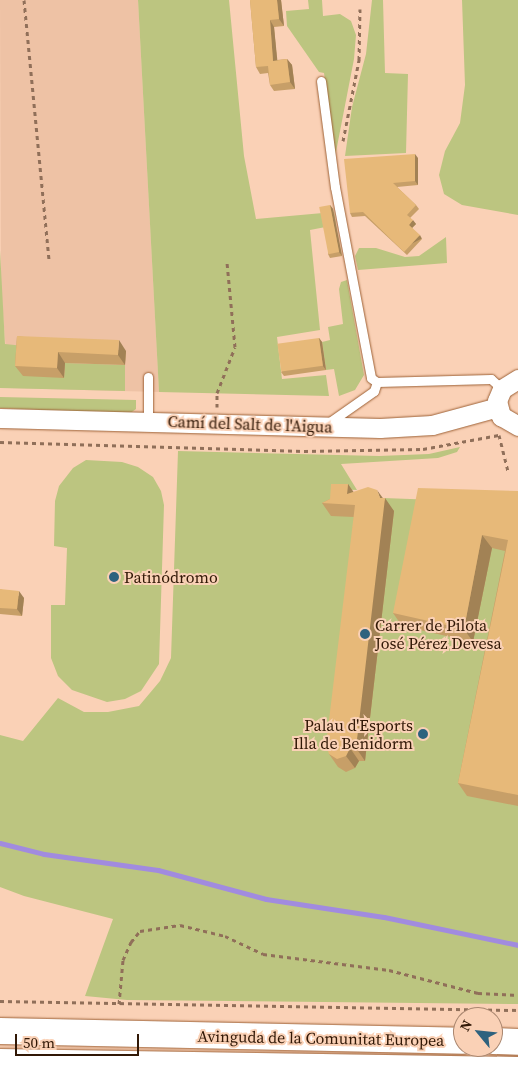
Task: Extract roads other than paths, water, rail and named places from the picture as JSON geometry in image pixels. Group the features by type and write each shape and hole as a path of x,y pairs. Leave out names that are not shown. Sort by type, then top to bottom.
{"main road":[{"name":"Avinguda de la Comunitat Europea","path":"0,1031 453,1040"},
{"path":"503,1041 518,1042"},
{"name":"Avinguda de la Comunitat Europea","path":"0,1062 518,1070"}],"street":[{"name":"Camí del Salt de l'Aigua","path":"0,418 322,427 432,425 500,398 518,379"},
{"path":"500,398 508,423 518,426"}],"lane":[{"path":"321,81 335,187 371,378 378,382 473,377 491,379 500,398"},
{"path":"148,377 148,422"},
{"path":"322,427 374,391 378,382"}],"waterway":[{"path":"0,843 44,854 158,870 266,899 384,917 518,945"}],"place":[{"name":"Patinódromo","path":"114,577"},
{"name":"Carrer de Pilota José Pérez Devesa","path":"365,634"},
{"name":"Palau d'Esports Illa de Benidorm","path":"423,734"}]}
